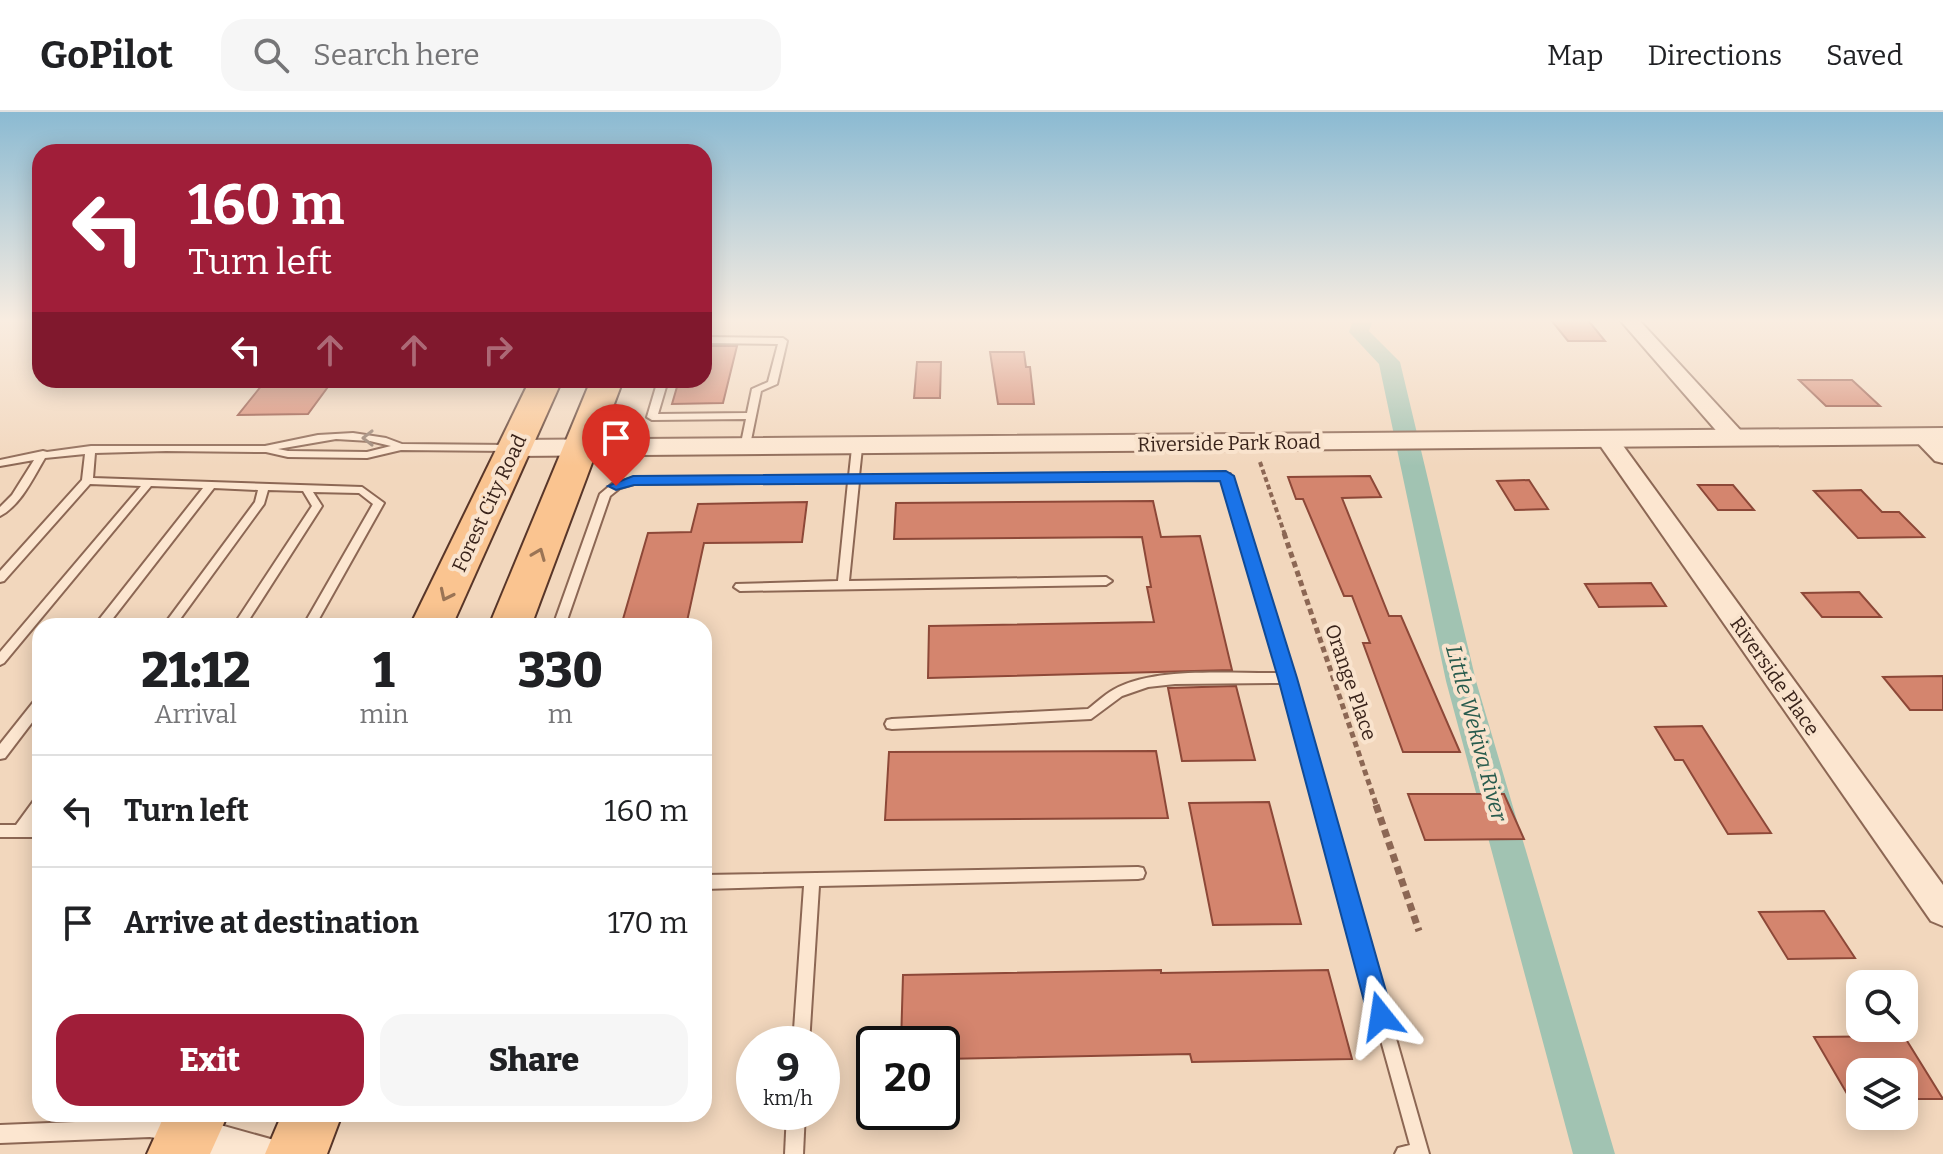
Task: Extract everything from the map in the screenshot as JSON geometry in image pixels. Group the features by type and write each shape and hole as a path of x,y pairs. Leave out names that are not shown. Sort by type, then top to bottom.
{"main road":[{"name":"Forest City Road","path":"435,618 542,388"},
{"path":"513,618 604,388"},
{"path":"296,1154 309,1122"}],"street":[{"path":"1673,369 1735,438"},
{"path":"1932,436 1943,456"},
{"name":"Riverside Park Road","path":"515,448 857,448 1932,436"},
{"name":"Riverside Place","path":"1608,441 1943,911"},
{"path":"188,1134 260,1154"}],"lane":[{"path":"745,448 749,416 757,389 772,384 776,369"},
{"path":"661,388 652,417 749,416"},
{"path":"266,449 309,438 382,438 401,447"},
{"path":"0,463 91,449 266,449 288,454 367,455 401,447 515,448"},
{"path":"843,586 857,448"},
{"path":"0,578 87,481 91,449"},
{"path":"0,513 16,497 43,454"},
{"path":"562,618 605,494 616,486 633,481 1226,476 1287,678 1421,1153 1404,1154"},
{"path":"87,481 362,490 379,503 314,618"},
{"path":"35,618 147,485"},
{"path":"106,618 210,486"},
{"path":"175,618 260,502 264,487"},
{"path":"244,618 317,506 306,488"},
{"path":"740,587 1106,581"},
{"path":"0,660 32,622"},
{"path":"892,724 1091,714 1118,693 1147,682 1287,678"},
{"path":"0,754 32,713"},
{"path":"20,831 32,814"},
{"path":"0,831 32,831"},
{"path":"712,882 1138,873"},
{"path":"802,1026 812,880"},
{"path":"0,1134 150,1128 188,1134"},
{"path":"794,1154 795,1130"}],"path":[{"name":"Orange Place","path":"1253,443 1419,931"}],"building":[{"path":"712,369 731,369 723,403 672,404 677,388 712,388"},
{"path":"916,369 941,369 940,398 914,398"},
{"path":"993,369 1030,369 1034,404 998,404"},
{"path":"1799,380 1852,380 1880,406 1826,406"},
{"path":"260,388 327,388 308,414 238,415"},
{"path":"1370,476 1381,497 1342,498 1389,616 1401,616 1460,752 1403,752 1363,643 1370,643 1352,596 1344,596 1303,499 1296,499 1288,477"},
{"path":"1529,480 1548,509 1515,510 1497,481"},
{"path":"1698,485 1733,485 1754,510 1718,510"},
{"path":"1861,490 1882,512 1899,512 1924,537 1858,538 1814,491"},
{"path":"1153,501 1161,537 1200,536 1232,670 928,678 929,626 1154,622 1142,537 894,539 896,503"},
{"path":"807,502 802,542 704,543 688,618 623,618 648,533 691,532 698,504"},
{"path":"1651,583 1666,606 1599,607 1585,584"},
{"path":"1859,592 1881,617 1822,617 1802,593"},
{"path":"1943,676 1943,710 1910,710 1883,677"},
{"path":"1236,686 1255,760 1182,761 1168,688"},
{"path":"1702,726 1771,833 1728,834 1683,760 1675,760 1655,727"},
{"path":"1156,751 1168,818 885,820 889,752"},
{"path":"1408,794 1504,794 1524,839 1425,840"},
{"path":"1269,802 1301,924 1213,925 1189,803"},
{"path":"1824,911 1855,958 1788,959 1759,912"},
{"path":"1328,970 1352,1059 1192,1062 1190,1054 960,1059 960,1026 902,1026 903,975"},
{"path":"1814,1037 1846,1037 1846,1042 1908,1042 1918,1058 1846,1058 1846,1092"},
{"path":"1918,1059 1943,1099 1918,1099"}],"waterway":[{"name":"Little Wekiva River","path":"1390,369 1461,681 1594,1154"}],"route":[{"path":"616,486 633,481 1226,476 1287,678 1381,1016"}]}
